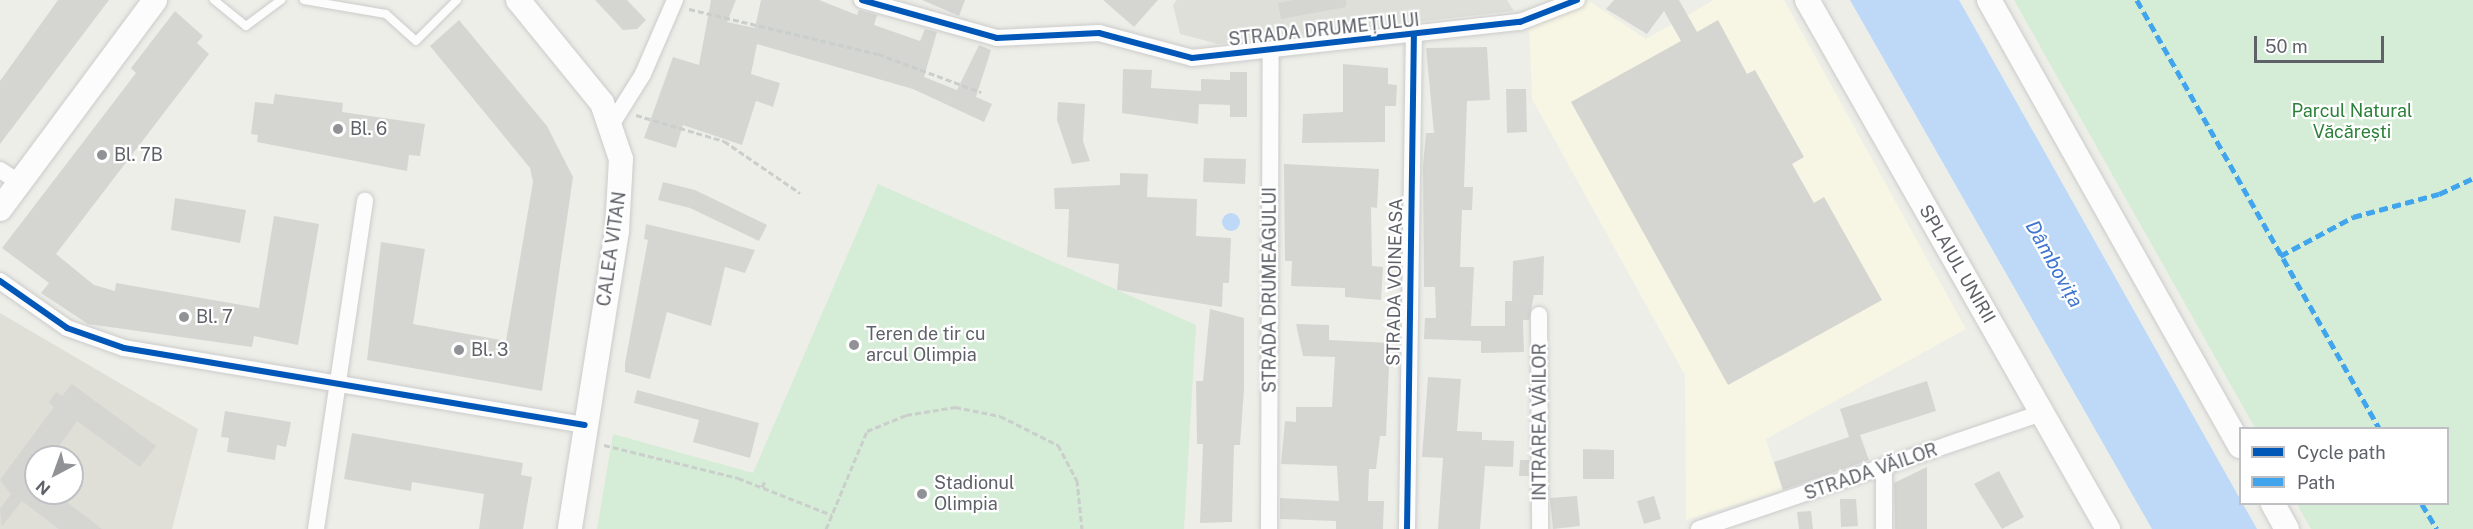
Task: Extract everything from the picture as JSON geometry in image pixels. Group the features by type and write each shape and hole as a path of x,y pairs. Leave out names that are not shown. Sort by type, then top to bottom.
{"main road":[{"path":"0,209 10,176 155,0"},
{"name":"CALEA VITAN","path":"518,0 617,116 621,159 620,207 570,529"},
{"name":"SPLAIUL UNIRII","path":"1807,0 2108,529"},
{"path":"1989,0 2239,442"},
{"path":"2274,505 2287,529"}],"street":[{"name":"STRADA DRUMEȚULUI","path":"862,0 997,38 1099,33 1192,58 1414,36 1530,20 1576,0"},
{"path":"617,116 674,3"},
{"name":"STRADA VOINEASA","path":"1407,529 1414,36"},
{"name":"STRADA DRUMEAGULUI","path":"1269,529 1271,51"},
{"path":"316,529 365,201"},
{"path":"0,280 67,328 97,340 338,387 585,425"},
{"name":"INTRAREA VĂILOR","path":"1539,315 1540,529"},
{"name":"STRADA VĂILOR","path":"1699,529 1729,524 2042,413"},
{"path":"1884,469 1884,529"}],"lane":[{"path":"214,0 246,26 281,0"},
{"path":"304,0 386,14 416,40 457,0"}],"path":[{"path":"674,3 814,36 936,72 981,92"},
{"path":"617,116 724,141 800,193"},
{"path":"826,529 867,431 936,409 974,408 1030,428 1058,445 1077,480 1082,529"},
{"path":"603,445 762,487 832,514"},
{"path":"762,487 765,479"}],"shaded area":[{"path":"1177,0 1507,0 1514,11 1218,44 1180,34 1173,5"},
{"path":"1714,0 1784,0 1966,329 1766,439 1782,490 1686,520 1685,375 1532,99 1529,28 1589,1 1646,39"},
{"path":"0,313 198,429 172,529 0,529"}],"green space":[{"name":"Parcul Natural Văcărești","path":"2014,0 2473,0 2473,529 2311,529 2298,505 2449,505 2449,427 2254,427"},
{"path":"878,184 1196,325 1184,529 597,529 613,434 753,473"}],"water":[{"name":"Dâmbovița","path":"1850,0 1959,0 2239,497 2239,505 2243,505 2257,529 2152,529"},
{"path":"1227,213 1235,213 1240,218 1238,229 1227,231 1222,226 1222,218"}],"building":[{"path":"58,0 109,0 0,144 0,81"},
{"path":"595,0 627,0 646,20 637,29 623,30"},
{"path":"711,0 736,0 727,22 755,28 761,0 819,0 857,15 859,10 877,15 874,25 920,41 925,29 937,32 924,77 957,90 979,45 991,50 976,97 992,104 984,122 913,89 757,44 751,74 780,83 773,107 756,101 742,145 683,125 676,148 644,138 673,57 699,65"},
{"path":"922,0 965,0 959,16"},
{"path":"1103,0 1158,0 1134,27"},
{"path":"1293,0 1346,0 1346,7 1281,19 1278,3"},
{"path":"1614,0 1679,0 1697,32 1718,20 1747,74 1755,70 1804,157 1792,164 1814,203 1824,197 1882,300 1728,385 1571,102 1681,41 1664,11 1647,34 1606,9"},
{"path":"175,11 203,36 197,43 209,54 56,254 94,285 115,291 116,283 259,308 274,216 319,224 298,345 254,336 252,347 88,324 41,293 49,283 2,248 136,73 131,68"},
{"path":"459,20 547,126 573,177 542,391 367,360 381,242 425,249 413,324 506,341 533,182 530,168 430,46"},
{"path":"1487,47 1490,100 1467,101 1464,187 1473,187 1472,210 1462,210 1460,267 1474,267 1471,326 1505,326 1505,301 1512,301 1513,261 1544,256 1543,295 1534,295 1529,320 1523,320 1524,352 1481,353 1481,341 1424,339 1425,318 1436,318 1435,287 1424,287 1423,166 1426,133 1434,133 1426,48"},
{"path":"1343,64 1388,68 1388,84 1397,85 1396,106 1385,106 1385,142 1302,143 1303,114 1343,112"},
{"path":"1123,69 1152,70 1151,88 1201,91 1201,79 1230,80 1230,72 1247,72 1247,117 1230,117 1230,105 1199,104 1198,124 1122,113"},
{"path":"1506,89 1526,89 1527,132 1507,133"},
{"name":"Bl. 6","path":"275,94 343,103 342,112 425,124 420,156 409,155 407,171 257,142 258,135 251,134 255,102 273,104"},
{"path":"1058,102 1085,104 1083,141 1090,161 1072,164 1057,120"},
{"path":"1204,158 1246,159 1245,184 1203,182"},
{"path":"1284,164 1379,169 1377,208 1371,207 1372,266 1383,267 1381,300 1345,297 1345,288 1291,286 1292,261 1285,261"},
{"path":"1120,173 1148,174 1147,197 1197,199 1196,236 1231,238 1229,283 1223,283 1222,307 1117,290 1119,264 1067,257 1069,209 1055,209 1054,188 1120,185"},
{"path":"663,182 695,190 767,225 759,241 690,208 658,200"},
{"path":"175,198 246,210 240,243 171,230"},
{"path":"646,224 755,250 745,273 725,267 711,326 667,312 650,379 625,372 648,240 644,239"},
{"path":"1210,309 1244,318 1244,389 1240,445 1234,445 1232,522 1200,523 1203,444 1197,444 1196,381 1203,381"},
{"path":"1296,324 1329,325 1329,340 1390,343 1386,436 1380,436 1376,469 1369,469 1368,501 1384,501 1383,529 1336,529 1336,521 1280,519 1280,498 1339,501 1337,466 1281,464 1285,421 1296,422 1296,407 1332,407 1335,357 1303,356"},
{"path":"1428,377 1461,379 1457,431 1482,432 1482,440 1514,441 1513,467 1485,466 1480,529 1438,529 1443,458 1422,457"},
{"path":"1927,381 1936,411 1860,435 1869,460 1783,490 1774,462 1849,437 1840,409"},
{"path":"72,384 156,446 140,467 77,421 60,445 26,445 54,407 49,402 56,392 62,396"},
{"path":"637,390 759,423 750,458 693,442 699,420 634,403"},
{"path":"225,411 291,422 286,447 277,445 275,460 227,452 229,438 221,437"},
{"path":"352,433 523,463 521,475 532,477 523,529 479,529 484,494 412,482 411,491 344,479"},
{"path":"24,448 24,503 22,501 2,526 0,509 11,494 0,480"},
{"path":"1583,449 1614,450 1614,479 1583,479"},
{"path":"1520,460 1529,460 1529,476 1519,476"},
{"path":"1927,467 1927,529 1895,529 1894,483"},
{"path":"1999,471 2024,517 2002,529 1974,484"},
{"path":"1577,496 1580,526 1553,529 1550,498"},
{"path":"1654,496 1661,519 1644,524 1637,501"},
{"path":"1840,499 1856,499 1858,526 1841,527"},
{"path":"27,505 71,505 102,529 59,529"},
{"path":"1811,511 1813,529 1799,529 1797,512"}],"marked path":[{"path":"2137,0 2378,427"},
{"path":"2280,256 2353,217 2439,194 2473,178"},
{"path":"2423,505 2437,529"}],"cycle path":[{"path":"862,0 997,38 1099,33 1192,58 1520,22 1577,0"},
{"path":"1407,529 1414,36"},
{"path":"0,281 67,328 124,348 585,425"}],"place":[{"name":"Bl. 6","path":"338,129"},
{"name":"Bl. 7B","path":"102,155"},
{"name":"Bl. 7","path":"184,317"},
{"name":"Teren de tir cu arcul Olimpia","path":"854,345"},
{"name":"Bl. 3","path":"459,350"},
{"name":"Stadionul Olimpia","path":"922,494"}]}
